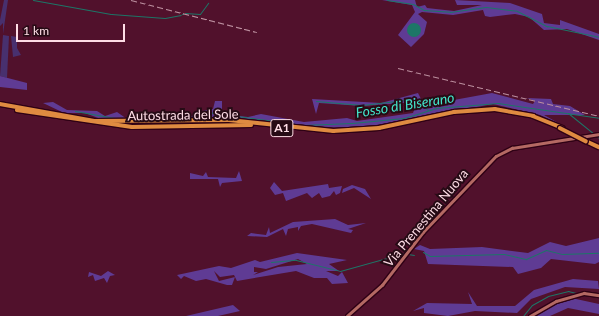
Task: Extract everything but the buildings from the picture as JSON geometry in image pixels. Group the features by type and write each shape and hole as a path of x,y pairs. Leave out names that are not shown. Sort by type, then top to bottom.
{"highway":[{"name":"Autostrada del Sole","path":"0,105 95,120 191,118 346,130 461,111 495,109 533,116 599,146"},
{"name":"Autostrada del Sole","path":"0,105 132,128 230,123 346,132 481,111 522,114 562,128"}],"main road":[{"name":"Via Prenestina Nuova","path":"347,316 382,285 465,185 494,157 509,149 599,134"},
{"path":"530,316 555,301 583,294 599,295"}],"shaded area":[{"path":"4,0 8,0 3,34 3,23 0,26 0,20"},
{"path":"382,0 415,0 417,7 425,5 427,8 454,11 482,5 457,5 455,0 510,3 542,14 544,23 560,25 560,20 599,34 599,40 567,29 544,30 529,17 515,14 490,17 485,16 483,10 453,15 422,12 418,14 427,22 424,34 411,47 398,35 415,12 412,5"},
{"path":"411,23 417,23 421,27 421,33 417,37 411,37 407,33 407,27"},
{"path":"3,35 9,36 7,78 0,76"},
{"path":"11,36 17,37 17,48 21,55 13,57"},
{"path":"0,76 27,83 27,90 0,87"},
{"path":"418,93 422,101 432,104 492,93 533,104 535,101 527,98 551,99 553,104 570,106 585,115 544,115 562,125 540,115 493,104 354,129 224,119 139,126 114,124 85,113 64,113 43,103 53,102 67,110 97,111 105,116 117,112 127,119 187,120 197,112 213,109 215,101 222,101 222,114 248,117 261,114 304,122 347,118 357,121 413,113 417,102 362,106 319,103 316,114 312,99 381,103"},
{"path":"239,171 242,181 222,183 220,187 218,179 190,179 190,173 203,176 206,172 208,177 236,178"},
{"path":"274,182 282,191 328,184 329,188 342,186 340,193 336,195 334,191 330,196 322,198 319,193 312,198 307,193 286,201 283,193 275,195 270,188"},
{"path":"352,185 365,189 371,199 354,188 342,193 343,189"},
{"path":"335,219 348,225 366,223 348,229 353,230 351,233 312,224 301,226 298,231 298,227 288,229 286,236 283,229 267,237 247,236 251,233 266,235 269,227 270,233 293,222"},
{"path":"599,238 599,262 595,264 551,259 541,268 518,274 513,267 428,264 424,251 414,249 420,245 430,249 482,247 528,253 550,242 566,246"},
{"path":"297,253 347,260 329,264 339,271 326,271 338,276 342,272 348,283 332,284 327,278 314,278 296,271 237,281 235,277 232,285 227,285 206,279 196,281 184,276 181,279 177,275 219,266 231,268 255,260 260,262","holes":["298,259 307,264 278,267 253,275 258,272 254,272 254,267 266,269","214,271 220,277 234,275 235,277 219,281"]},
{"path":"108,271 115,275 110,276 107,283 104,278 95,281 93,275 88,277 89,272 101,276"},
{"path":"573,279 598,281 599,289 565,287 531,299 517,313 475,311 448,316 424,313 424,308 413,311 427,303 472,304 468,292 477,306 515,306 534,290"},
{"path":"578,296 576,299 599,304 599,314 568,308 550,316 535,316 555,302"},
{"path":"233,305 240,311 218,316 186,316"}],"waterway":[{"path":"33,0 111,14 165,18 181,15"},
{"path":"387,0 413,4 424,10 450,12 486,7 517,11 547,26 599,37"},
{"path":"185,13 200,14 208,3"},
{"path":"316,101 362,105 414,99 428,110"},
{"name":"Fosso di Biserano","path":"191,119 207,112 303,125 352,123 404,118 436,108 498,103 599,118"},
{"name":"Fosso di Biserano","path":"75,111 120,119"},
{"path":"568,113 599,138"},
{"name":"Fosso di Biserano","path":"121,122 179,122"},
{"path":"423,252 430,256 504,254 526,259 546,250 562,254 599,253"},
{"path":"271,262 296,260 340,271 405,253"},
{"path":"408,254 414,255"},
{"path":"523,316 532,305 548,296 568,291 579,294"},
{"path":"583,295 599,296"}],"railway":[{"path":"131,0 257,32"},
{"path":"398,68 599,116"}]}
